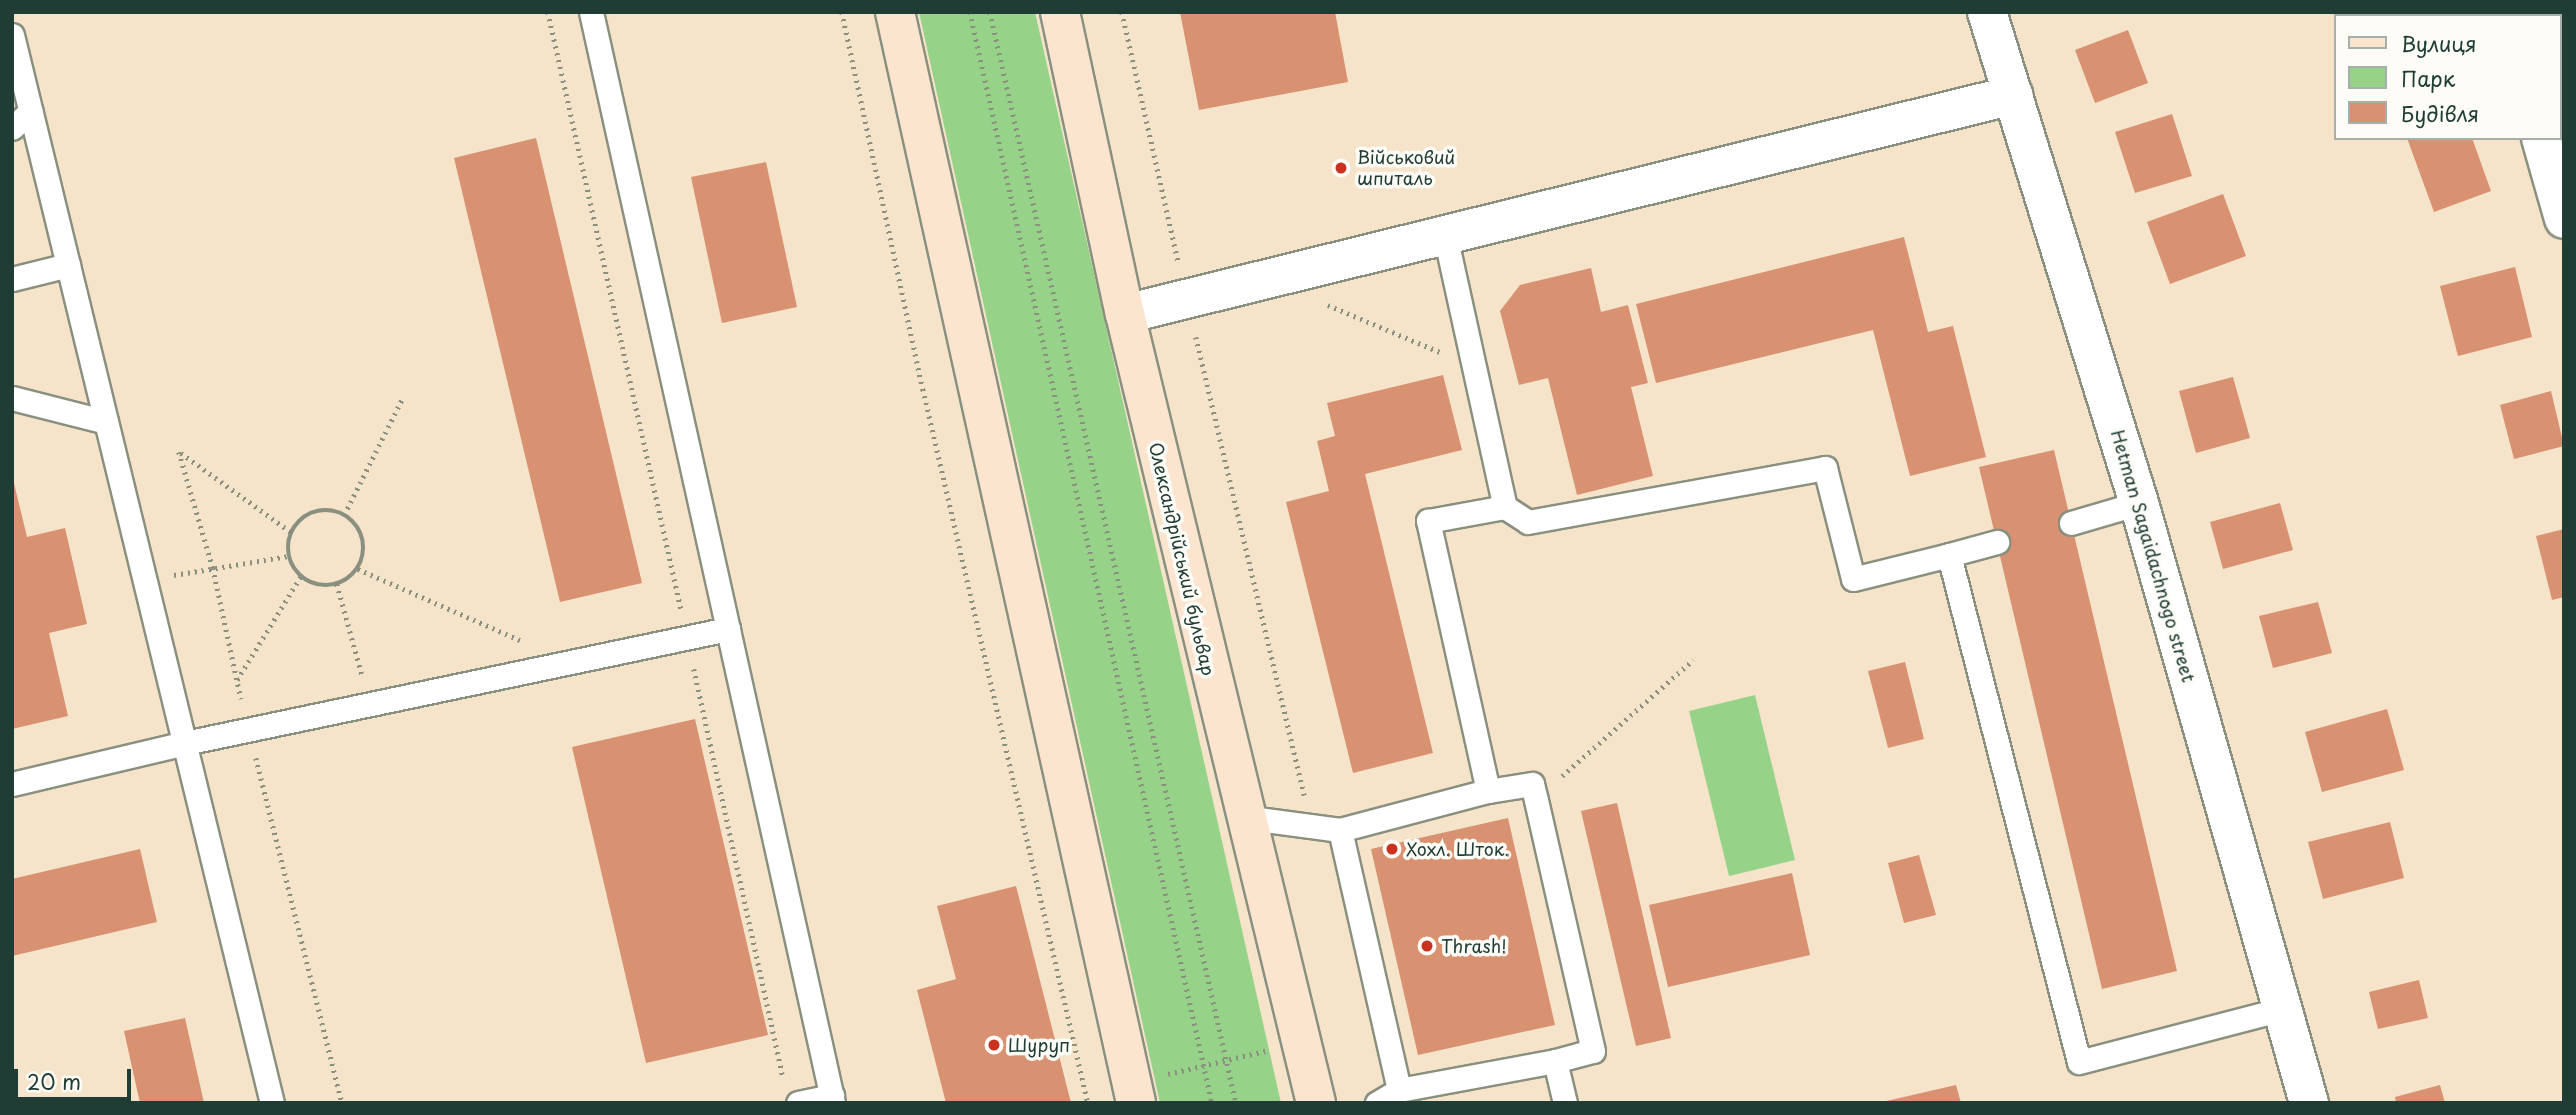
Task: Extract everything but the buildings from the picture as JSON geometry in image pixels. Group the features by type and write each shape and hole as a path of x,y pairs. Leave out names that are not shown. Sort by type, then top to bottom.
{"main road":[{"path":"895,12 1134,1093"},
{"name":"Олександрійський бульвар","path":"1060,12 1125,314 1243,817 1316,1103"}],"street":[{"name":"Hetman Sagaidachnogo street","path":"1987,12 2139,503 2309,1103"},
{"path":"1125,314 2013,95"},
{"path":"2542,140 2564,219"}],"lane":[{"path":"591,12 833,1099 792,1096"},
{"path":"12,35 272,1103"},
{"path":"12,128 31,111"},
{"path":"1446,235 1505,507"},
{"path":"12,279 68,265"},
{"path":"12,398 106,422"},
{"path":"1488,791 1428,521 1505,507 1528,522 1741,487 1825,468 1853,579 1997,542"},
{"path":"2071,523 2139,503"},
{"path":"1949,555 2079,1062 2282,1009"},
{"path":"12,785 185,743 728,629"},
{"path":"1243,817 1340,830 1488,791 1532,784 1593,1051 1399,1090 1377,1103"},
{"path":"1340,830 1399,1090"},
{"path":"1555,1060 1565,1103"}],"path":[{"path":"548,12 792,1096"},
{"path":"842,12 923,389 1088,1103"},
{"path":"970,12 1212,1103"},
{"path":"990,12 1236,1103"},
{"path":"1122,12 1306,802"},
{"path":"1266,279 1475,367"},
{"path":"344,515 403,397"},
{"path":"291,532 179,452 213,569 236,681 342,1103"},
{"path":"320,510 344,515 360,533 363,557 358,569 337,584 324,586 301,576 289,556 291,532 299,521 320,510"},
{"path":"145,580 289,556"},
{"path":"358,569 571,662"},
{"path":"236,681 301,576"},
{"path":"337,584 370,704"},
{"path":"1536,800 1693,660"},
{"path":"1085,1093 1134,1093 1203,1066 1301,1043"}],"green space":[{"path":"919,12 1035,12 1281,1103 1160,1103"},
{"path":"1755,695 1795,860 1729,876 1689,711"}],"place":[{"name":"Військовий шпиталь","path":"1341,168"},
{"name":"Хохл. Шток.","path":"1392,849"},
{"name":"Thrash!","path":"1427,946"},
{"name":"Шуруп","path":"994,1045"}]}
